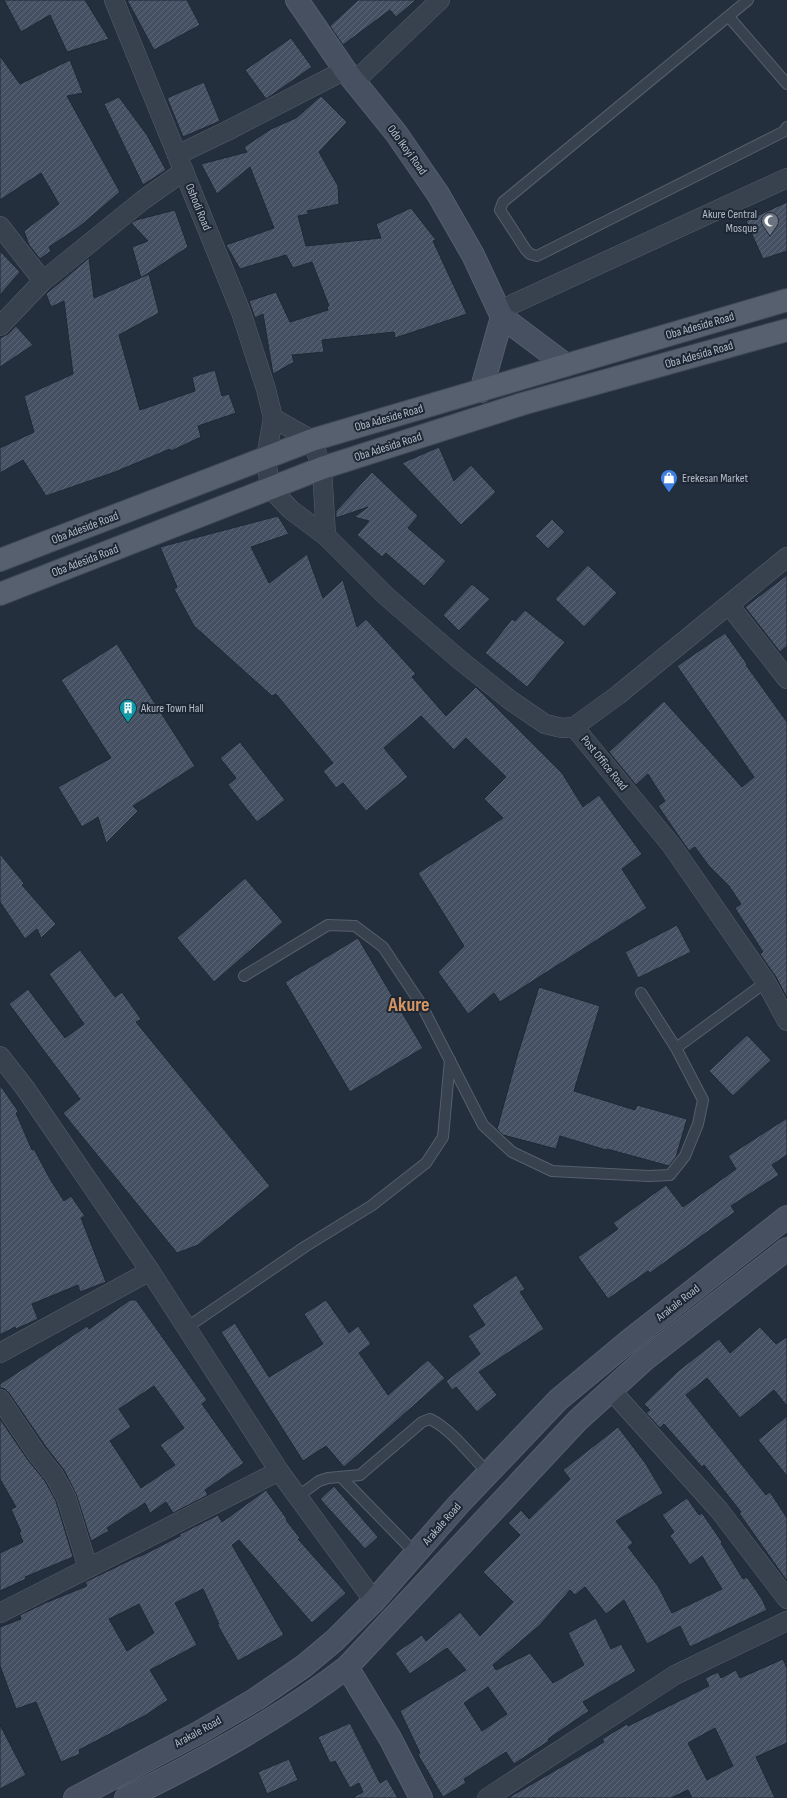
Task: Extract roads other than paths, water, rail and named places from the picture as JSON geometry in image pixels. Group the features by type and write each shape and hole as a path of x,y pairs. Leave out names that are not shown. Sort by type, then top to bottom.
{"main road":[{"name":"Odo Ikoyi Road","path":"297,0 350,76 396,133 438,194 473,255 501,314"},
{"name":"Oba Adeside Road","path":"1,560 312,440 787,300"},
{"path":"481,391 501,314 566,365"},
{"name":"Oba Adesida Road","path":"0,594 322,468 522,404 787,330"},
{"name":"Arakale Road","path":"75,1798 206,1728 256,1699 304,1666 335,1640 374,1601 484,1477 558,1400 630,1340 787,1217"},
{"name":"Arakale Road","path":"126,1798 148,1788 259,1727 313,1693 347,1667 502,1500 578,1420 610,1389 644,1360 787,1249"},
{"path":"484,1477 502,1500"},
{"path":"347,1667 390,1738 421,1798"},
{"path":"138,1765 148,1788"}],"street":[{"name":"Oshodi Road","path":"114,0 241,312 266,389 273,418"},
{"path":"0,326 43,281 143,200 181,163 240,125 350,76 440,0"},
{"path":"501,314 787,178"},
{"path":"0,226 43,281"},
{"path":"270,488 266,458 273,418 312,440 322,468 326,536"},
{"name":"Post Office Road","path":"270,488 292,510 326,536 386,596 460,660 510,700 545,724 562,728 574,727 672,846 766,982 787,1021"},
{"path":"574,727 618,695 787,557"},
{"path":"729,605 787,679"},
{"path":"0,1056 24,1088 150,1271 279,1471 374,1601"},
{"path":"0,1353 150,1271"},
{"path":"610,1389 719,1510 787,1599"},
{"path":"0,1399 37,1454 54,1475 66,1497 88,1568"},
{"path":"0,1613 279,1471"},
{"path":"487,1798 675,1675 787,1621"}],"lane":[{"path":"748,0 503,202 500,210 526,250 530,254 537,256 783,132 787,127"},
{"path":"729,17 787,84"},
{"path":"244,976 328,925 355,926 383,947 421,1004 483,1125 512,1152 552,1171 649,1176 670,1175 685,1156 698,1124 703,1100 676,1048 641,993"},
{"path":"676,1048 766,982"},
{"path":"186,1328 306,1246 371,1206 426,1163 443,1137 450,1060"},
{"path":"297,1497 319,1482 328,1478 360,1475 422,1422 430,1420 438,1423 446,1430 484,1477"},
{"path":"341,1477 416,1554"}],"place":[{"name":"Akure Central Mosque","path":"770,236"},
{"name":"Erekesan Market","path":"669,493"},
{"name":"Akure Town Hall","path":"128,723"}],"district":[{"name":"Akure","path":"409,1005"}]}
